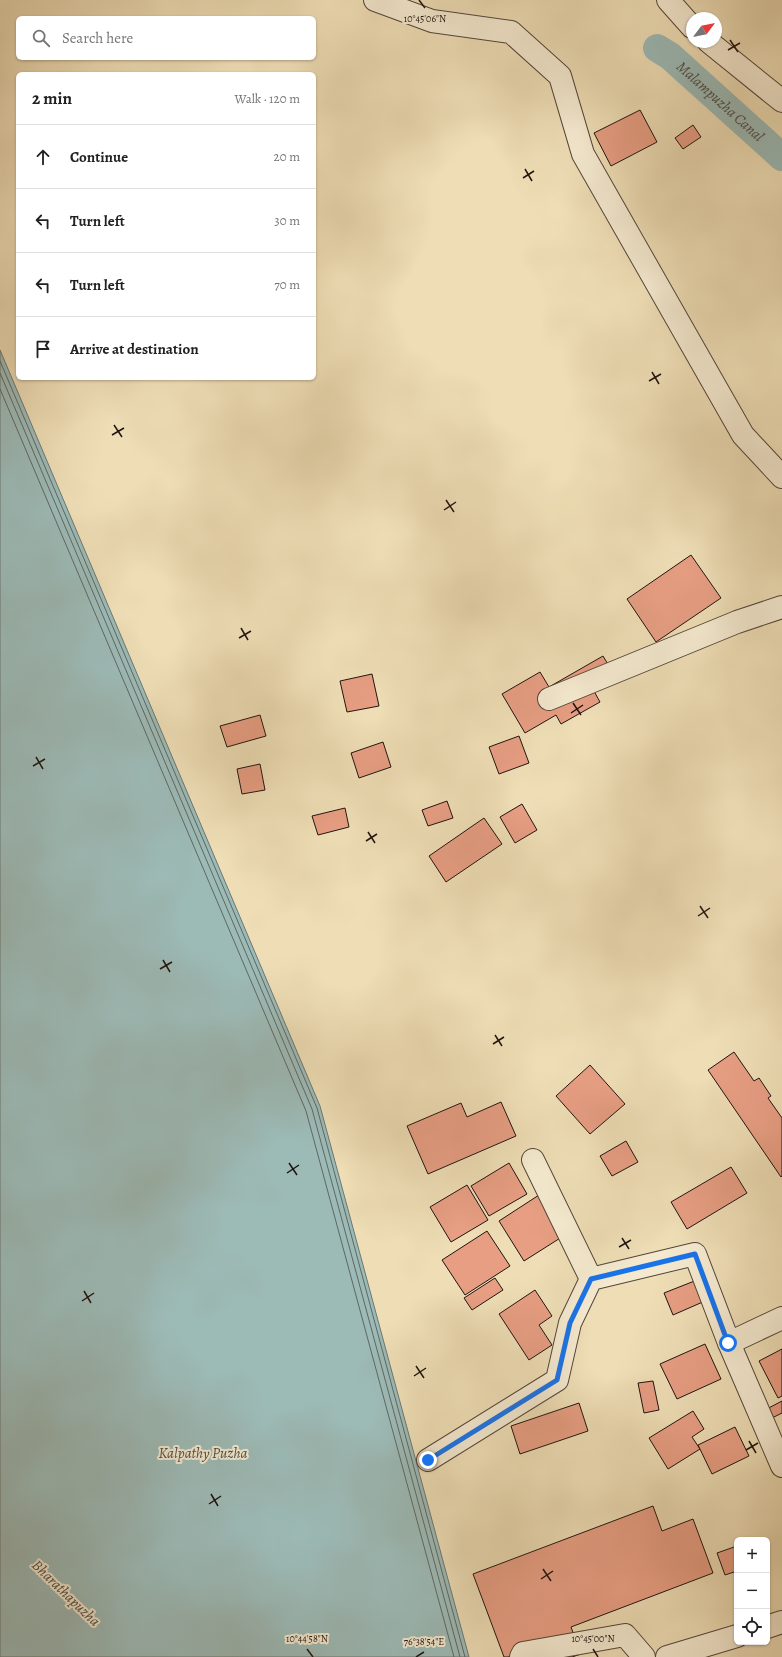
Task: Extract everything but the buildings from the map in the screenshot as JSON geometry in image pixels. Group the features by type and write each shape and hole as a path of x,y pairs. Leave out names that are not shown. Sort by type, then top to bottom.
{"street":[{"path":"375,0 432,21 511,32 560,76 583,154 743,435 782,477"},
{"path":"668,0 686,20"},
{"path":"716,48 782,101"},
{"path":"549,699 737,622 782,607"},
{"path":"533,1160 591,1279"},
{"path":"591,1279 695,1254 728,1343 782,1466"},
{"path":"428,1460 557,1380 570,1323 591,1279"},
{"path":"728,1343 782,1318"},
{"path":"770,1626 782,1622"},
{"path":"521,1657 523,1653 625,1635 644,1657"},
{"path":"667,1657 734,1637"}],"water":[{"name":"Kalpathy Puzha","path":"0,350 320,1106 469,1657 0,1657"}],"waterway":[{"name":"Malampuzha Canal","path":"657,48 670,56 782,157"}],"route":[{"path":"428,1460 557,1380 570,1323 591,1279 695,1254 728,1343"}],"water label":[{"name":"Bharathapuzha","path":"66,1593"}]}
